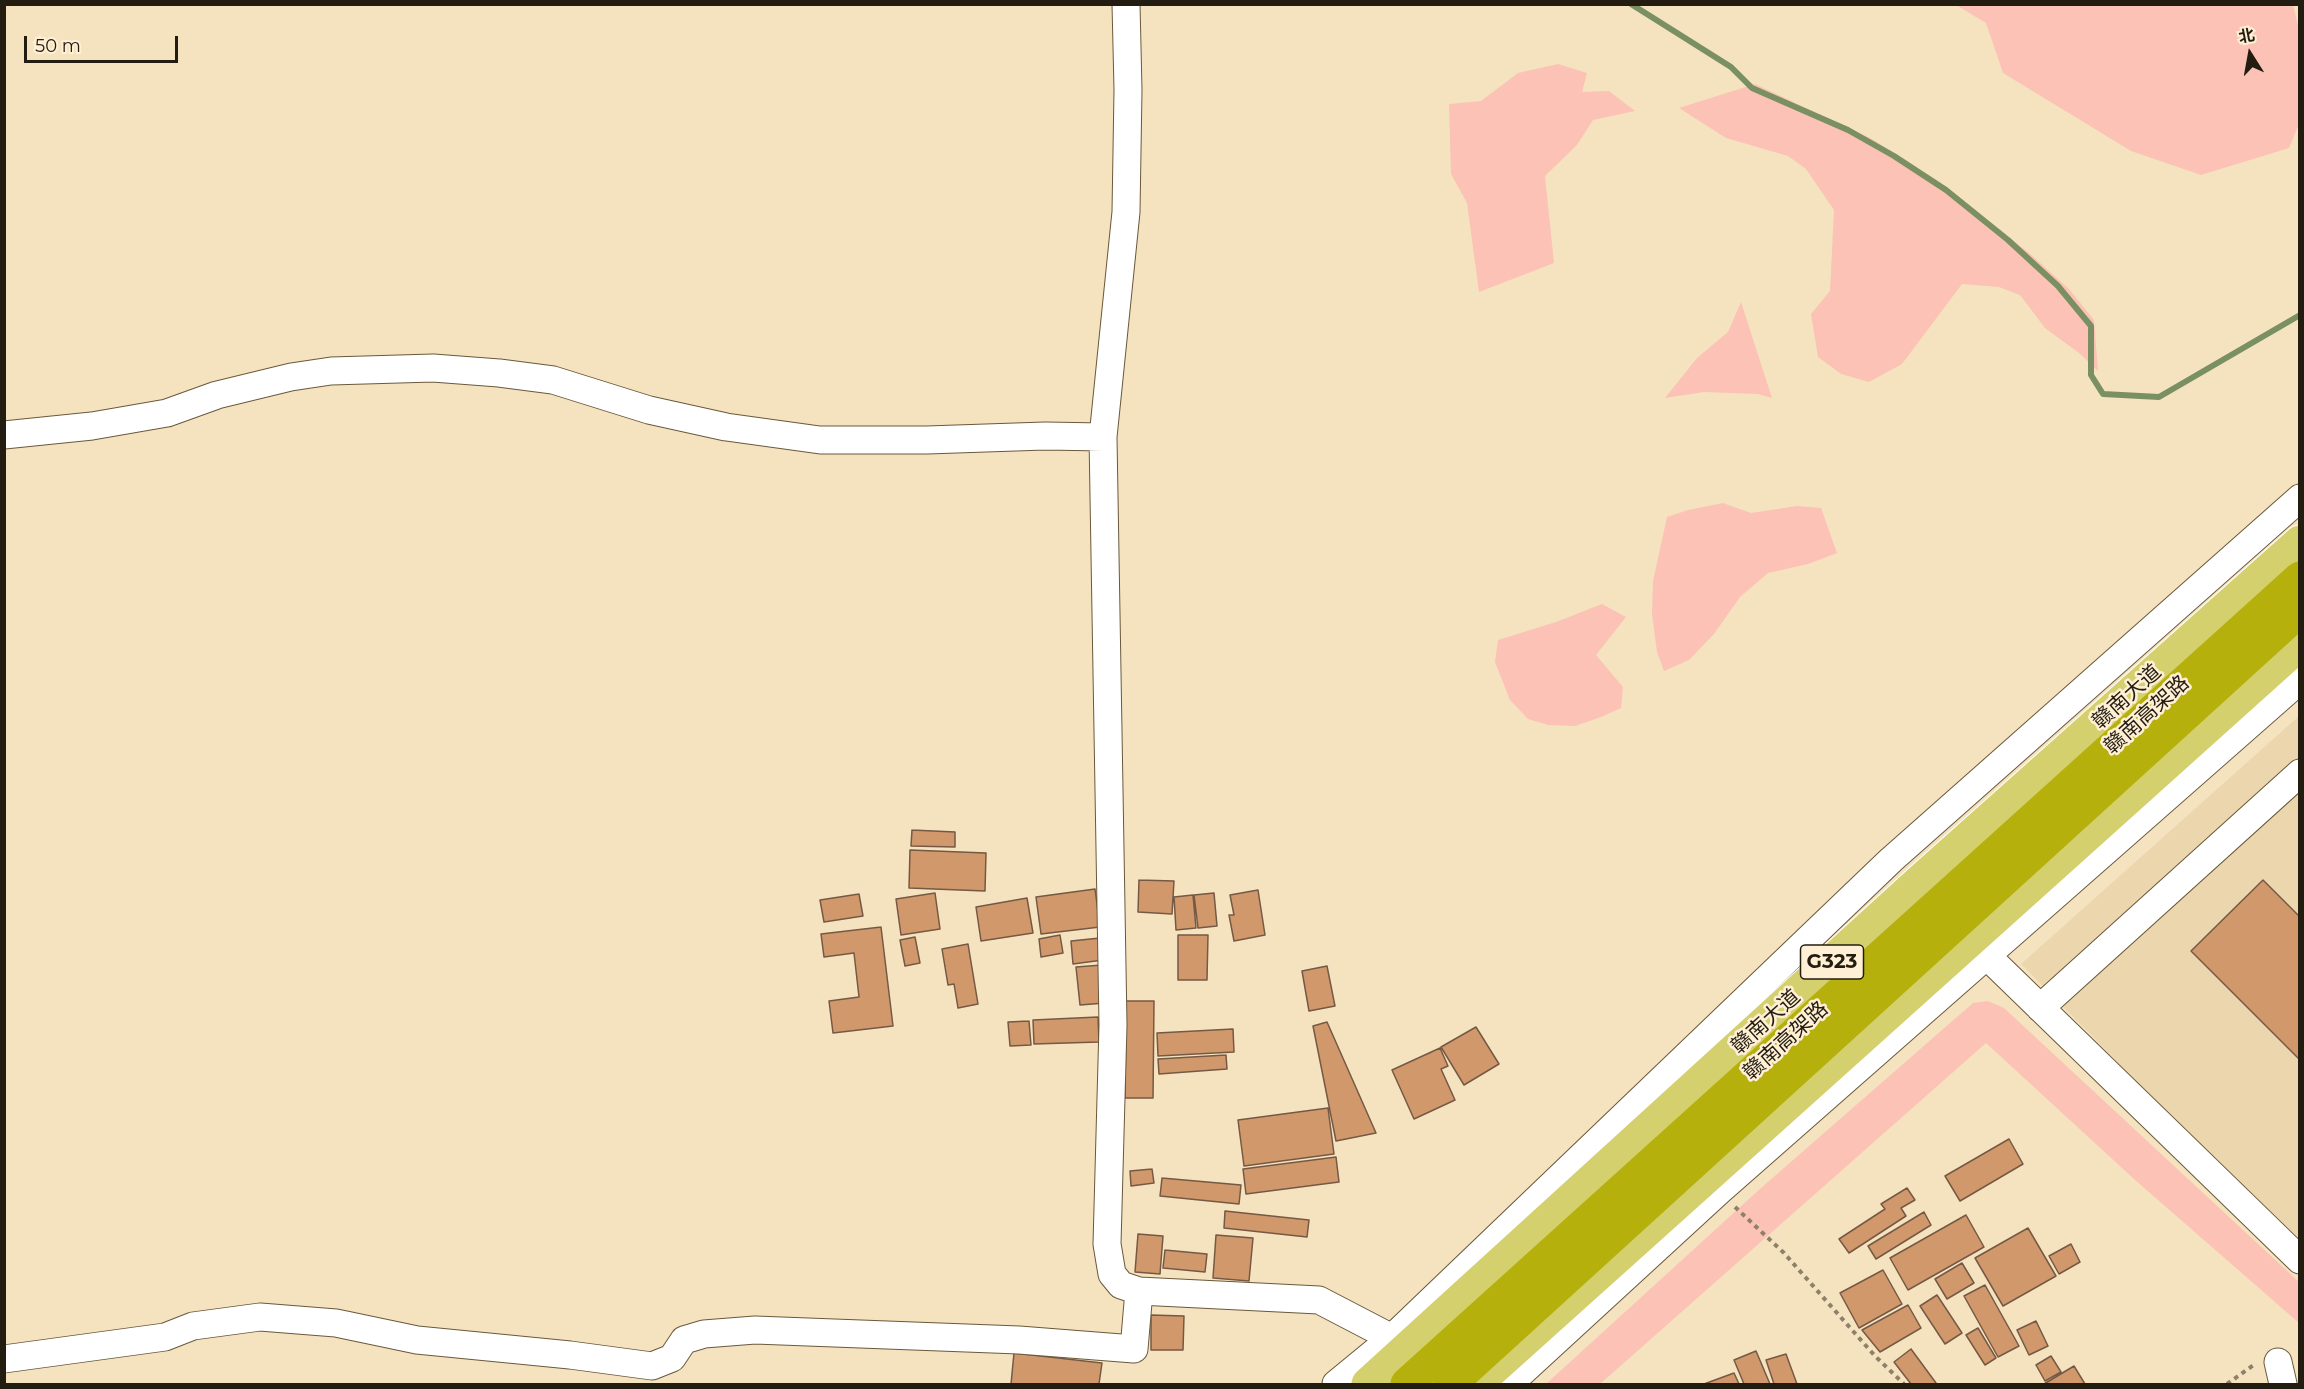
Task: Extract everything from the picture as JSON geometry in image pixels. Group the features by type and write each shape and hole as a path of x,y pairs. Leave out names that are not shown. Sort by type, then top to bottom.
{"highway":[{"name":"赣南高架路","path":"1407,1384 2300,578"},
{"name":"赣南高架路","path":"1450,1384 2300,610"}],"main road":[{"name":"赣南大道","path":"1368,1384 1911,890 2300,542"},
{"path":"1476,1384 2300,644"}],"street":[{"path":"1126,4 1128,90 1126,212 1103,437 1113,1025 1107,1244 1112,1274 1121,1286 1139,1291 1319,1300 1392,1338"},
{"path":"4,435 92,426 167,413 217,395 291,377 332,371 433,368 553,380 649,410 715,425 820,440 1103,437"},
{"path":"1336,1384 1392,1338 1891,860 2300,498"},
{"path":"1509,1384 1719,1191 1988,957 2300,680"},
{"path":"2040,1008 2300,773"},
{"path":"1988,957 2300,1260"},
{"path":"4,1359 165,1337 193,1326 260,1317 336,1323 417,1340 570,1355 652,1366 672,1358 684,1340 704,1334 755,1330 1019,1340 1134,1349 1139,1291"}],"path":[{"path":"1719,1191 1784,1253 1875,1356 1904,1384"},
{"path":"2227,1384 2255,1364 2269,1359 2281,1373"}],"shaded area":[{"path":"1956,5 2293,5 2299,29 2299,124 2289,148 2201,175 2131,151 2003,73 1986,23"},
{"path":"1558,64 1587,73 1582,92 1609,91 1635,111 1593,120 1577,145 1545,176 1554,263 1479,292 1467,203 1451,174 1449,104 1481,101 1518,73"},
{"path":"1755,84 1872,139 1939,182 2029,253 2069,289 2094,320 2098,371 2079,353 2045,328 2020,295 1999,287 1962,284 1902,364 1869,382 1841,374 1818,357 1811,314 1830,291 1834,210 1806,169 1788,156 1726,138 1679,108"},
{"path":"1741,302 1772,398 1758,394 1704,392 1665,398 1697,358 1728,332"},
{"path":"1723,503 1751,513 1797,506 1821,508 1837,553 1808,564 1768,573 1740,597 1714,634 1689,660 1664,671 1657,652 1652,614 1653,581 1667,517"},
{"path":"1602,604 1626,617 1596,655 1623,687 1621,708 1575,726 1548,725 1528,719 1510,700 1495,662 1498,640 1556,622"},
{"path":"2299,716 2299,1246 2021,964"},
{"path":"1988,1001 2004,1008 2299,1282 2299,1323 2134,1179 1986,1043 1600,1384 1546,1384 1761,1188 1973,1003"}],"building":[{"path":"912,830 955,832 955,847 911,846"},
{"path":"910,850 986,853 985,891 909,888"},
{"path":"1139,880 1174,881 1172,914 1138,912"},
{"path":"2263,880 2300,917 2300,1060 2191,951"},
{"path":"1095,889 1100,927 1041,934 1036,897"},
{"path":"1258,890 1265,935 1234,941 1229,915 1234,915 1230,895"},
{"path":"935,893 940,929 901,935 896,899"},
{"path":"1214,893 1217,926 1198,928 1194,895"},
{"path":"859,894 863,916 824,922 820,900"},
{"path":"1193,895 1196,928 1176,930 1174,897"},
{"path":"1027,898 1033,933 981,941 976,907"},
{"path":"881,927 893,1026 833,1033 829,1001 859,997 854,953 824,957 821,934"},
{"path":"1060,935 1063,953 1041,957 1039,939"},
{"path":"1178,935 1208,935 1207,980 1178,980"},
{"path":"915,937 920,963 905,966 900,940"},
{"path":"1100,938 1103,960 1073,964 1071,941"},
{"path":"968,944 978,1004 958,1008 954,984 948,985 942,949"},
{"path":"1102,965 1105,1003 1080,1005 1076,967"},
{"path":"1327,966 1335,1006 1309,1011 1302,971"},
{"path":"1126,1001 1154,1001 1153,1098 1125,1098"},
{"path":"1098,1017 1099,1042 1034,1044 1033,1020"},
{"path":"1029,1021 1031,1045 1010,1046 1008,1022"},
{"path":"1327,1022 1376,1133 1336,1141 1313,1026"},
{"path":"1476,1027 1499,1064 1464,1085 1441,1047"},
{"path":"1233,1029 1234,1052 1158,1056 1157,1033"},
{"path":"1440,1048 1448,1066 1441,1069 1455,1100 1414,1119 1392,1070"},
{"path":"1226,1055 1227,1069 1159,1074 1158,1059"},
{"path":"1328,1108 1334,1154 1244,1166 1238,1120"},
{"path":"2009,1139 2023,1164 1960,1201 1945,1176"},
{"path":"1336,1157 1339,1182 1246,1194 1243,1169"},
{"path":"1152,1169 1154,1183 1131,1186 1130,1171"},
{"path":"1162,1178 1241,1185 1239,1204 1160,1196"},
{"path":"1907,1188 1915,1200 1901,1208 1906,1216 1849,1253 1839,1239 1885,1209 1881,1204"},
{"path":"1225,1211 1309,1220 1307,1237 1224,1228"},
{"path":"1924,1212 1931,1225 1876,1259 1868,1246"},
{"path":"1966,1215 1984,1247 1908,1290 1890,1258"},
{"path":"2028,1228 2056,1276 2003,1306 1975,1258"},
{"path":"1138,1234 1163,1236 1160,1274 1135,1272"},
{"path":"1216,1235 1253,1238 1249,1281 1213,1278"},
{"path":"2071,1244 2080,1262 2059,1274 2049,1256"},
{"path":"1165,1250 1207,1254 1205,1272 1163,1268"},
{"path":"1962,1263 1974,1283 1947,1299 1935,1279"},
{"path":"1883,1270 1902,1304 1859,1328 1840,1293"},
{"path":"1985,1285 2019,1346 1998,1357 1964,1296"},
{"path":"1937,1295 1962,1333 1945,1344 1920,1306"},
{"path":"1908,1305 1921,1328 1880,1352 1862,1330"},
{"path":"1151,1315 1184,1316 1183,1350 1151,1350"},
{"path":"2036,1321 2048,1346 2029,1355 2017,1330"},
{"path":"1978,1328 1996,1358 1985,1365 1966,1335"},
{"path":"1911,1349 1936,1383 1911,1384 1894,1362"},
{"path":"1756,1351 1770,1384 1744,1384 1734,1360"},
{"path":"1014,1353 1102,1363 1099,1384 1011,1384"},
{"path":"1786,1354 1797,1384 1774,1384 1766,1360"},
{"path":"2051,1356 2061,1372 2045,1381 2036,1365"},
{"path":"2074,1366 2085,1384 2044,1384"},
{"path":"1734,1373 1739,1384 1704,1384"}],"waterway":[{"path":"1631,4 1731,67 1752,88 1848,130 1894,156 1946,190 2008,240 2058,286 2091,326 2091,375 2103,394 2159,397 2300,315"}]}
